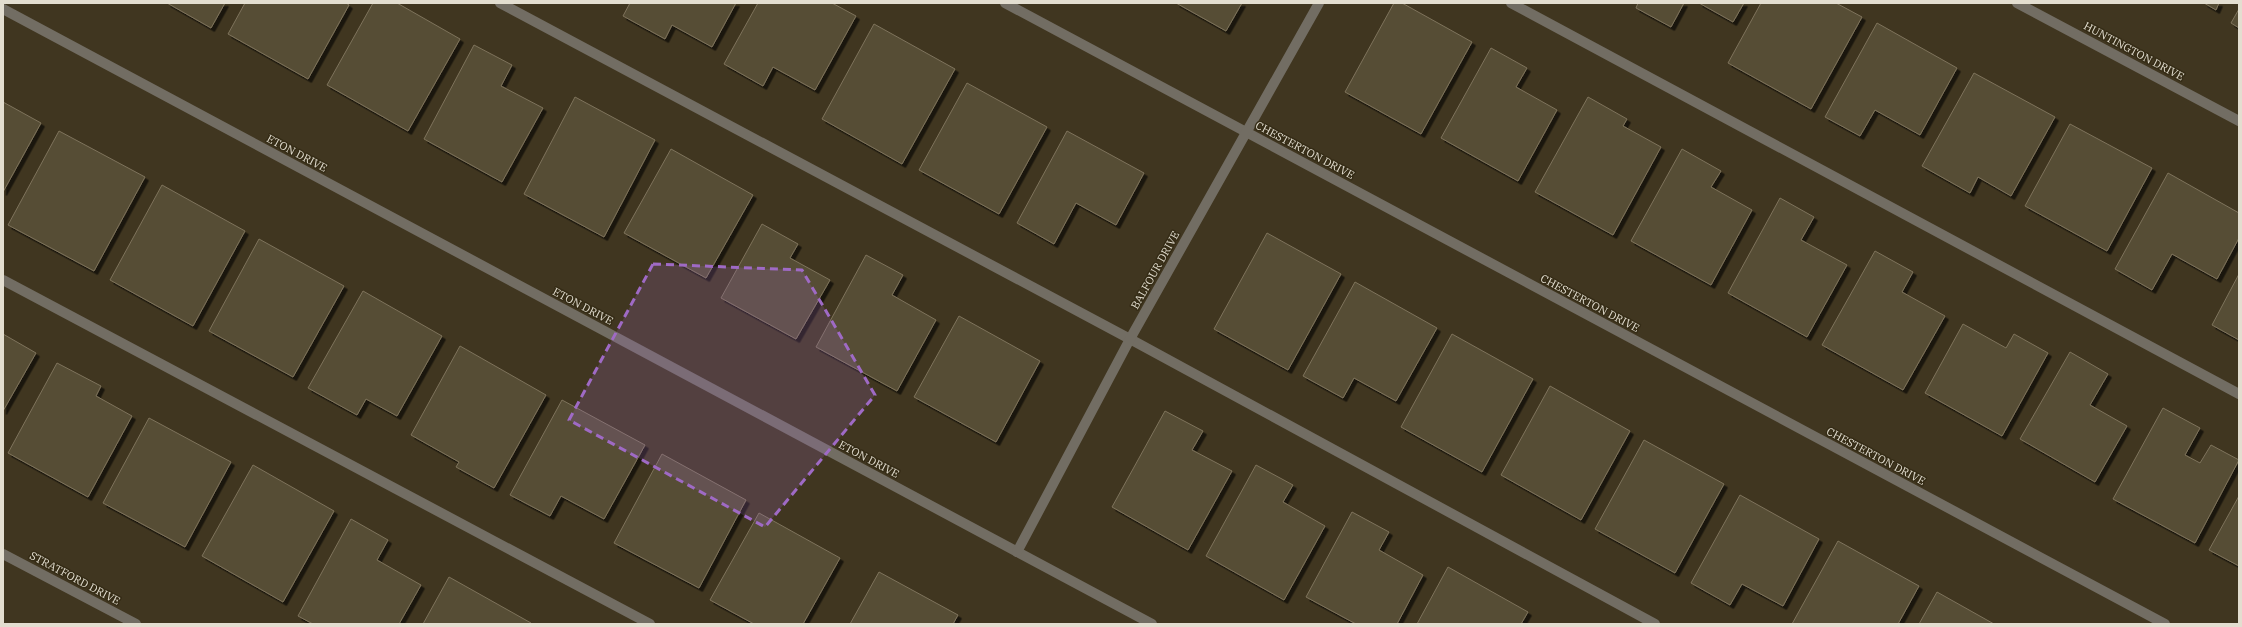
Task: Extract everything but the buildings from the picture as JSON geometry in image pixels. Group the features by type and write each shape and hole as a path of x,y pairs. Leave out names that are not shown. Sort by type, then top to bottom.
{"street":[{"path":"500,3 1130,339 1655,624"},
{"name":"CHESTERTON DRIVE","path":"1005,3 2165,624"},
{"name":"BALFOUR DRIVE","path":"1017,552 1130,339 1319,3"},
{"path":"1511,3 2239,394"},
{"name":"HUNTINGTON DRIVE","path":"2017,3 2239,121"},
{"name":"ETON DRIVE","path":"3,9 1152,624"},
{"path":"3,280 650,624"},
{"name":"STRATFORD DRIVE","path":"3,554 136,624"}],"highlighted area":[{"path":"653,264 802,270 875,395 765,527 569,420"}]}
